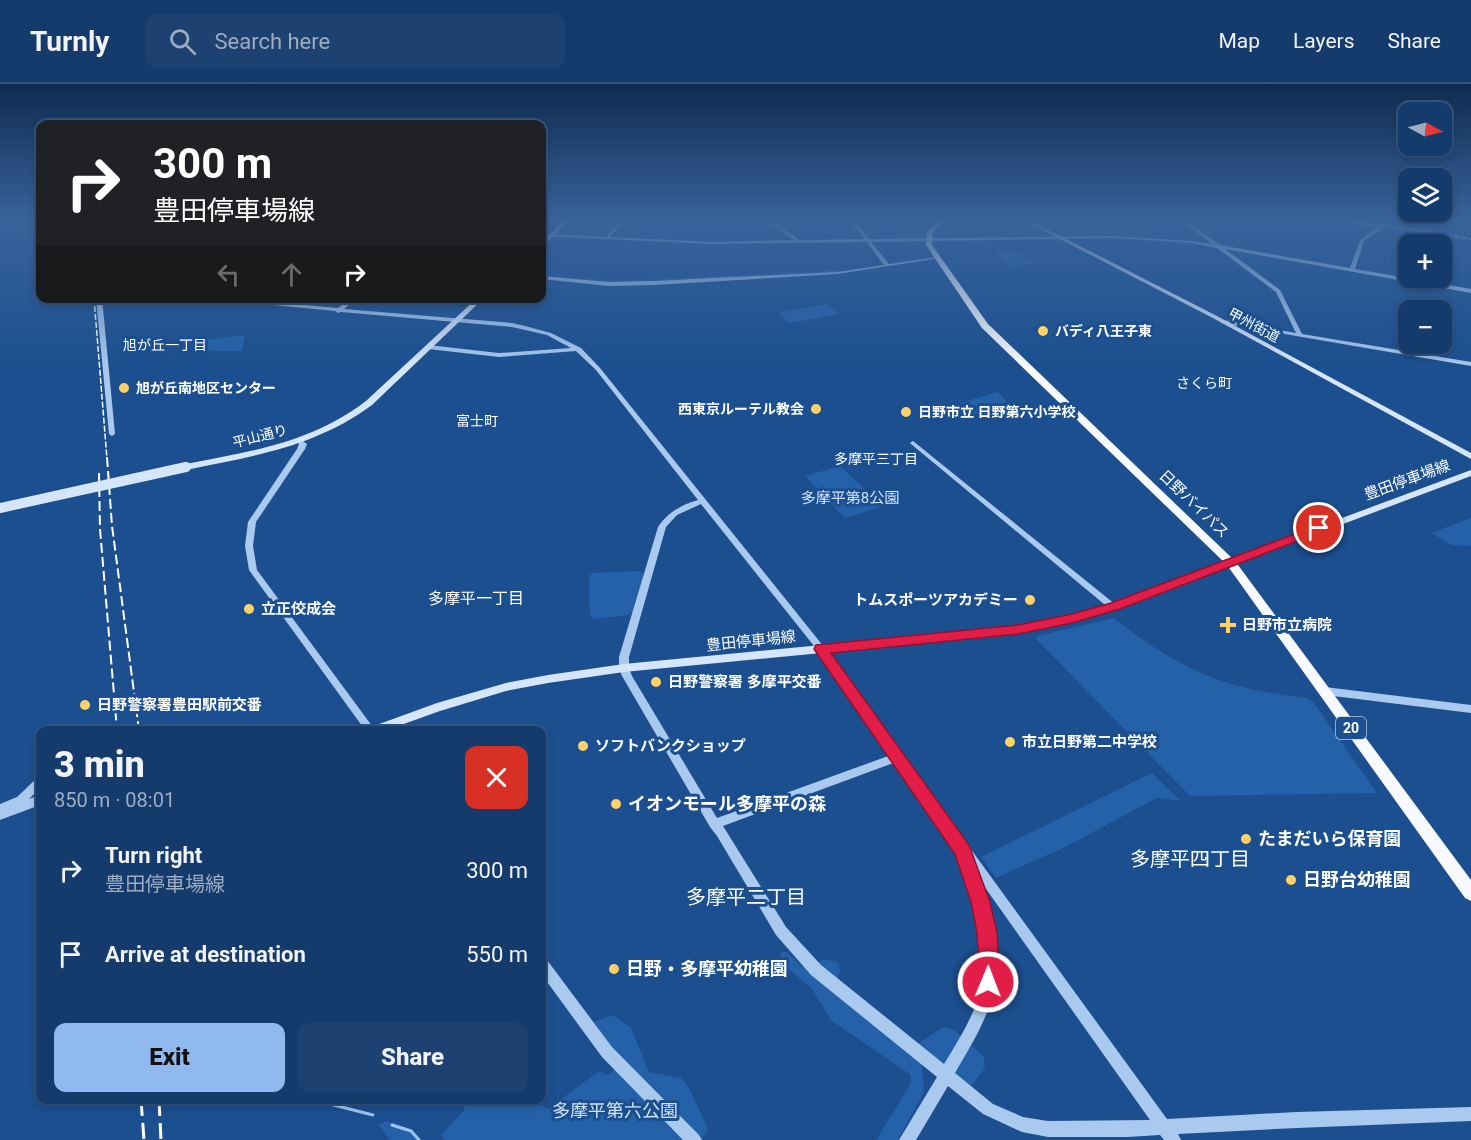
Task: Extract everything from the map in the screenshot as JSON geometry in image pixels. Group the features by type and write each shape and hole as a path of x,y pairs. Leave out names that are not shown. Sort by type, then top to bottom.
{"highway":[{"name":"日野バイパス","path":"945,268 990,331 1231,563 1471,893"}],"main road":[{"name":"甲州街道","path":"1119,268 1471,456"},
{"path":"428,347 476,303"},
{"name":"平山通り","path":"0,508 301,442 330,432 369,403 428,347"},
{"name":"豊田停車場線","path":"386,726 437,707 506,687 548,679 624,669 1018,630 1072,619 1113,607 1471,473"}],"street":[{"path":"546,277 622,284 842,272 866,268"},
{"path":"1247,268 1278,291 1300,335"},
{"path":"1342,268 1471,291"},
{"path":"99,303 112,434"},
{"path":"255,303 512,326 541,331 579,349 590,359 821,649 1173,1140"},
{"path":"338,311 348,303"},
{"path":"1223,322 1471,364"},
{"path":"428,347 499,355 579,349"},
{"path":"301,442 252,522 248,535 248,551 253,570 367,726"},
{"path":"913,443 1113,607"},
{"path":"703,501 684,506 674,512 662,527 624,657 624,669 714,824 722,832 781,931 816,970 946,1076 988,1109 1022,1124 1048,1128 1084,1130 1471,1114"},
{"path":"1325,691 1471,709"},
{"path":"714,824 898,757"},
{"path":"0,809 21,800 36,786"},
{"path":"0,815 36,802"},
{"path":"907,1140 946,1076 986,998 989,967 987,933 980,902 963,850"},
{"path":"980,902 999,900"},
{"path":"546,970 607,1052 694,1140"}],"green space":[{"path":"834,270 842,272 622,284 546,278 546,276 623,281"},
{"path":"826,304 839,314 789,323 778,313"},
{"path":"245,335 242,351 211,351 191,342"},
{"path":"998,392 1017,413 988,421 960,403"},
{"name":"多摩平第8公園","path":"840,466 883,506 845,518 805,476"},
{"path":"1471,518 1471,546 1452,545 1431,533"},
{"path":"639,571 644,574 633,612 629,615 593,619 590,616 589,576 593,573"},
{"path":"1114,618 1160,651 1204,674 1251,689 1307,698 1314,703 1377,793 1190,796 1036,639 1037,636"},
{"path":"1152,773 1181,801 1157,798 1065,847 996,878 981,857"},
{"path":"781,952 787,952 802,967 826,959 839,963 840,971 834,991 906,1052 943,1027 954,1030 984,1057 985,1068 969,1089 939,1059 922,1065 924,1092 898,1140 876,1140 910,1085 911,1075 832,1021 812,989 780,961"},
{"name":"多摩平第六公園","path":"613,1015 631,1028 649,1072 681,1078 689,1088 708,1129 701,1140 445,1140 441,1135 465,1109 462,1104 540,1104 548,1109 599,1071 608,1075 615,1069 610,1046 594,1022"},
{"path":"386,1121 412,1129 422,1140 390,1140 379,1125"}],"waterway":[{"path":"330,1104 373,1115"},
{"path":"392,1125 411,1131 419,1140"}],"railway":[{"path":"94,303 107,459"},
{"path":"107,457 112,526 138,726"},
{"path":"99,473 100,529 117,726"},
{"path":"141,1104 144,1140"},
{"path":"159,1104 161,1140"}],"place":[{"name":"バディ八王子東","path":"1043,331"},
{"name":"旭が丘南地区センター","path":"124,388"},
{"name":"西東京ルーテル教会","path":"816,409"},
{"name":"日野市立 日野第六小学校","path":"906,412"},
{"name":"トムスポーツアカデミー","path":"1030,600"},
{"name":"立正佼成会","path":"249,609"},
{"name":"日野市立病院","path":"1228,625"},
{"name":"日野警察署 多摩平交番","path":"656,682"},
{"name":"日野警察署豊田駅前交番","path":"85,705"},
{"name":"市立日野第二中学校","path":"1010,742"},
{"name":"ソフトバンクショップ","path":"583,746"},
{"name":"イオンモール多摩平の森","path":"616,804"},
{"name":"たまだいら保育園","path":"1246,839"},
{"name":"日野台幼稚園","path":"1291,880"},
{"name":"日野・多摩平幼稚園","path":"614,969"}],"district":[{"name":"旭が丘一丁目","path":"165,345"},
{"name":"さくら町","path":"1204,383"},
{"name":"富士町","path":"477,421"},
{"name":"多摩平三丁目","path":"876,459"},
{"name":"多摩平一丁目","path":"476,598"},
{"name":"多摩平四丁目","path":"1190,859"},
{"name":"多摩平二丁目","path":"746,897"}],"route":[{"path":"988,982 987,933 980,902 963,850 821,649 1018,630 1072,619 1098,612 1219,568 1319,528"}]}
